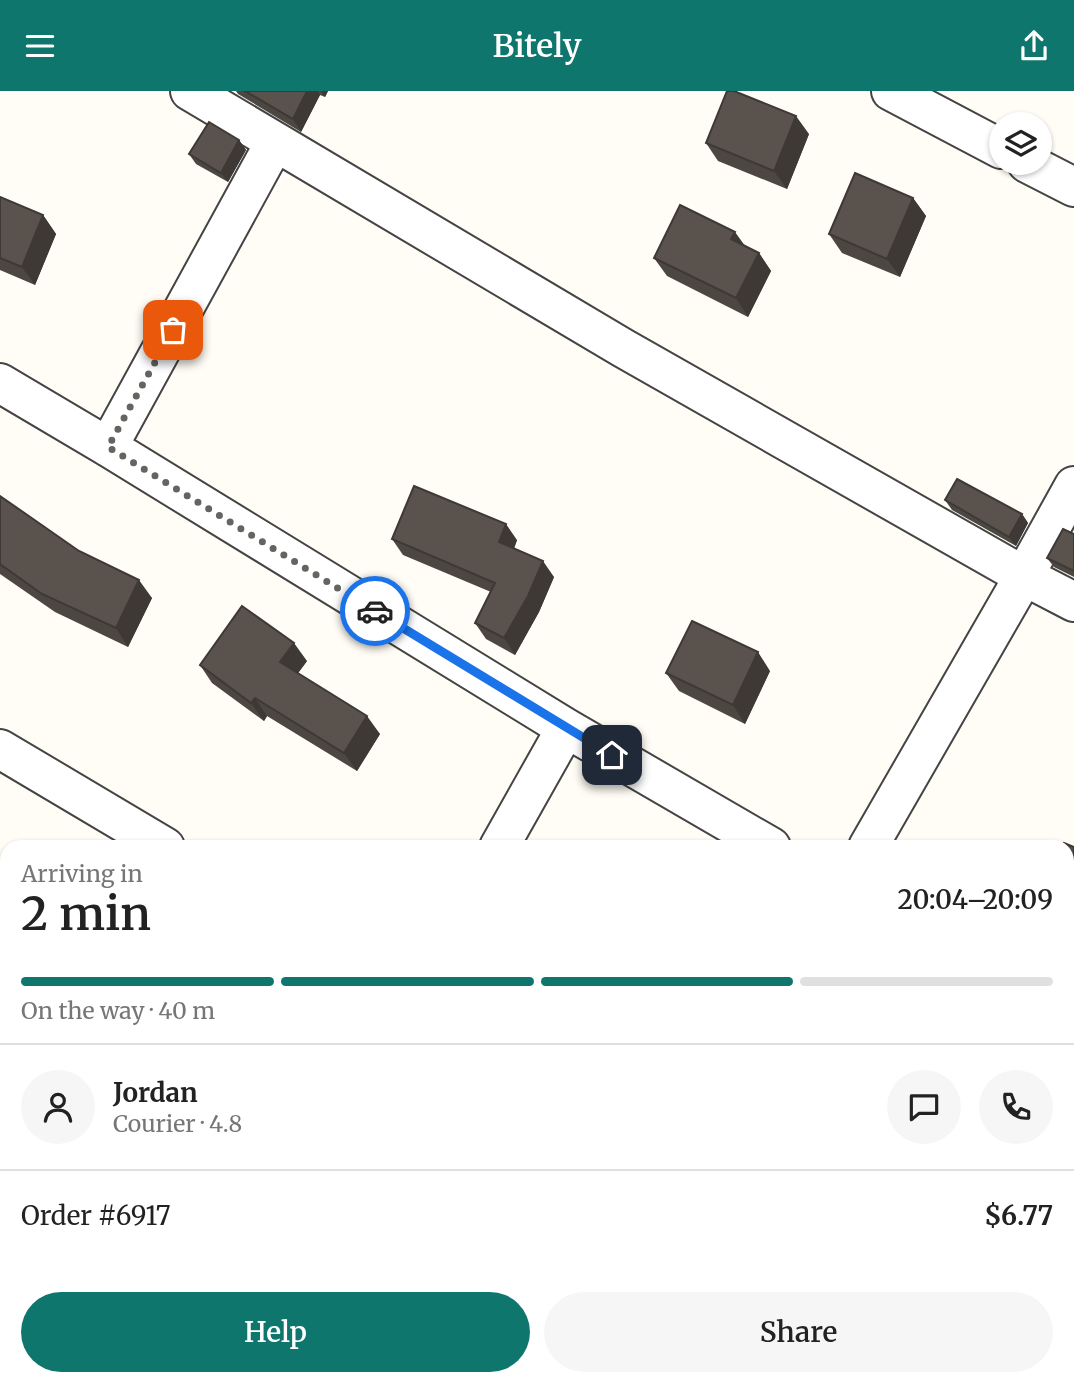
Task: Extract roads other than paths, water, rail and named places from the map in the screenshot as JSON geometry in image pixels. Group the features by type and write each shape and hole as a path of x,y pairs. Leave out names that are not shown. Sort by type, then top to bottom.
{"street":[{"path":"190,91 623,348 1074,602"},
{"path":"891,91 989,143"},
{"path":"108,447 275,142"},
{"path":"1050,175 1074,187"},
{"path":"0,383 566,729 759,840"},
{"path":"872,840 1074,487"},
{"path":"503,840 566,729"},
{"path":"0,749 153,840"}]}
